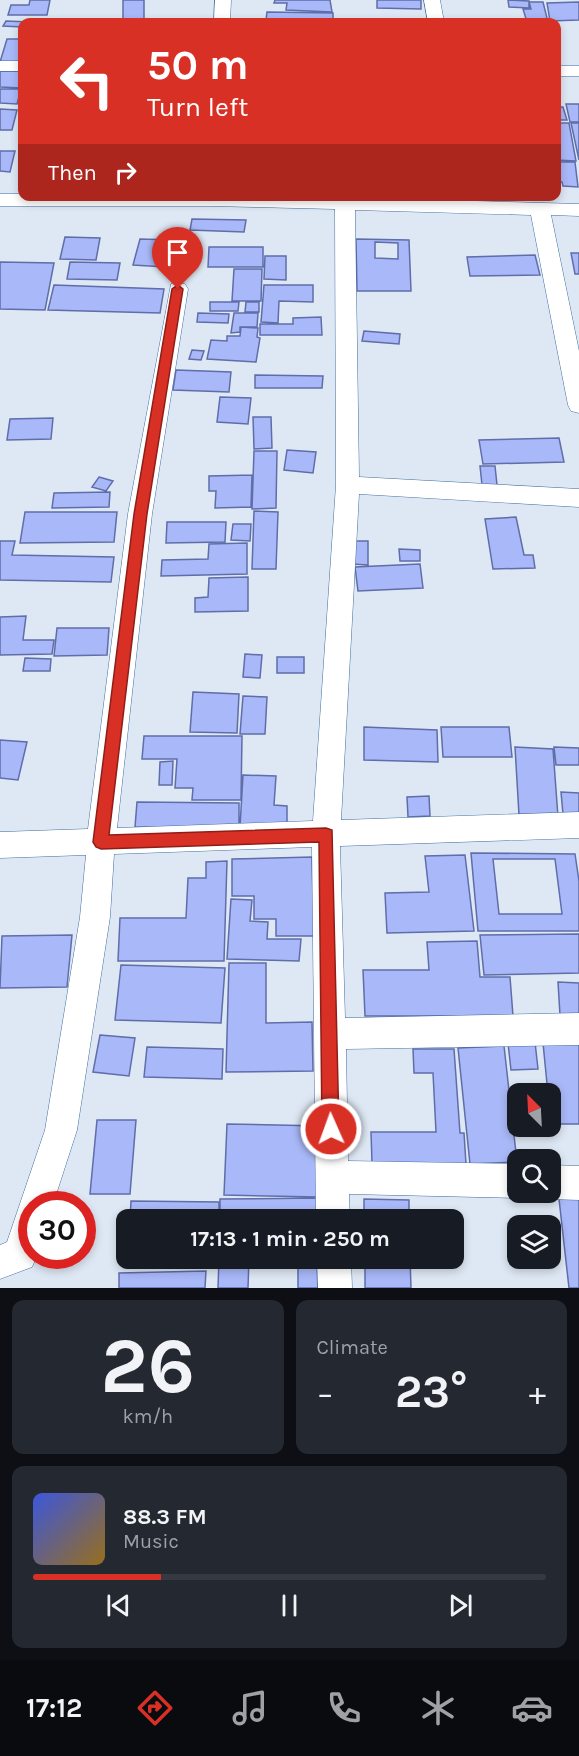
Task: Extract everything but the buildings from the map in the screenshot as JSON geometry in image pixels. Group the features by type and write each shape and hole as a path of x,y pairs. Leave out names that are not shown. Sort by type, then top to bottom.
{"street":[{"path":"222,18 223,0"},
{"path":"432,0 435,18"},
{"path":"0,66 18,66"},
{"path":"561,71 579,71"},
{"path":"0,200 18,200"},
{"path":"278,201 345,204 459,202 579,210"},
{"path":"333,1209 326,835 348,485 345,204"},
{"path":"540,209 579,405"},
{"path":"40,1191 61,1130 95,917 101,842 140,514 178,289"},
{"path":"348,485 579,498"},
{"path":"0,845 579,825"},
{"path":"328,1034 579,1029"},
{"path":"332,1177 507,1181"},
{"path":"561,1182 579,1183"},
{"path":"0,1262 18,1256"},
{"path":"334,1269 335,1288"}],"route":[{"path":"178,289 140,514 101,842 326,835 331,1129"}]}
